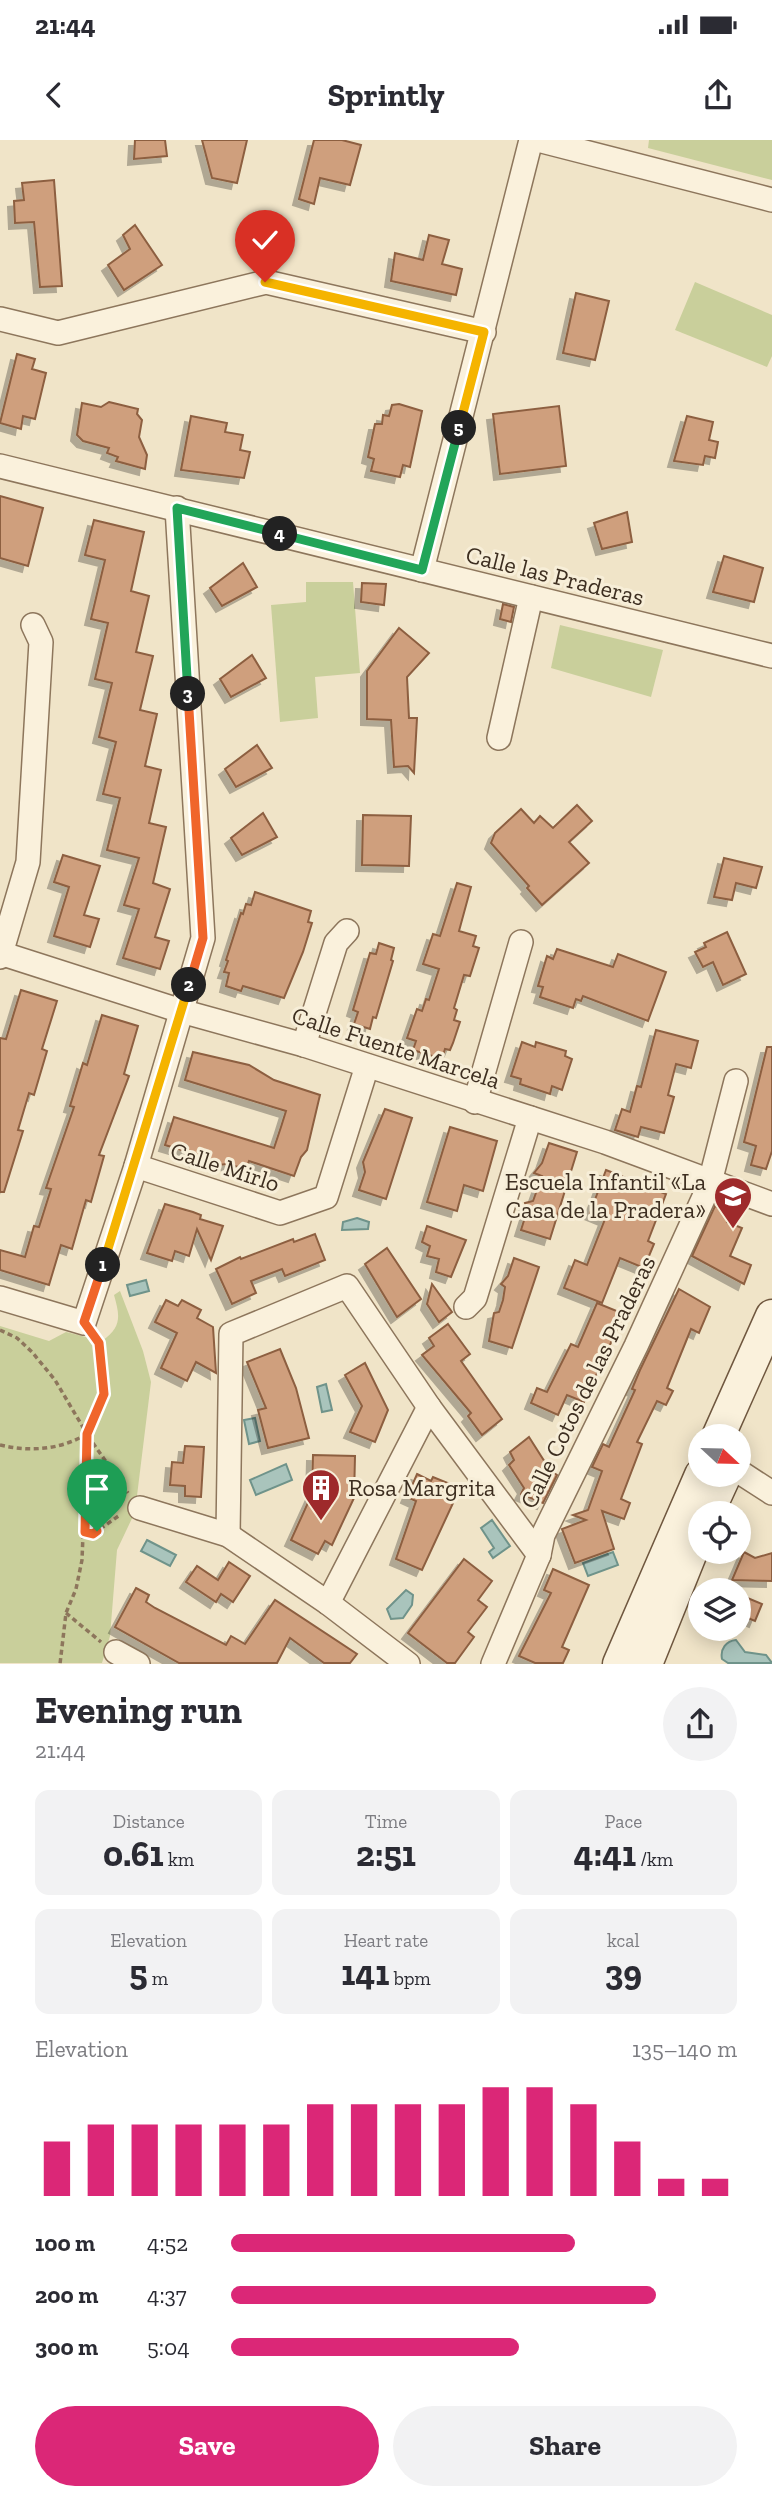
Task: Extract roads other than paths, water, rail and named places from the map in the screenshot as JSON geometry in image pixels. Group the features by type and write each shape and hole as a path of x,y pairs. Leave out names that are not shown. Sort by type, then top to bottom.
{"street":[{"path":"422,570 531,140"},
{"path":"538,140 772,200"},
{"path":"0,318 58,333 265,282 484,332"},
{"name":"Calle las Praderas","path":"0,466 772,656"},
{"path":"0,1298 84,1322 136,1166 203,938 177,508"},
{"path":"499,738 531,597"},
{"path":"0,955 28,862 40,642 33,625"},
{"path":"304,1045 336,943 347,931"},
{"path":"475,1102 521,942"},
{"name":"Calle Fuente Marcela","path":"0,955 181,1011 304,1045 530,1118 772,1204"},
{"name":"Calle Mirlo","path":"136,1166 280,1213 326,1197 367,1066"},
{"name":"Calle Cotos de las Praderas","path":"493,1664 539,1555 543,1535 636,1346 711,1181 736,1080"},
{"path":"466,1307 475,1298 530,1118"},
{"path":"228,1535 231,1334 348,1286 429,1407 539,1555"},
{"path":"724,1424 772,1316"},
{"path":"747,1424 772,1366"},
{"path":"328,1603 429,1407"},
{"path":"751,1479 772,1493"},
{"path":"619,1664 695,1488"},
{"path":"133,1508 228,1535 328,1603 408,1664"},
{"path":"646,1664 688,1560"},
{"path":"110,1648 138,1664"}],"water":[{"path":"357,1218 369,1222 368,1229 342,1230 343,1222"},
{"path":"146,1280 149,1291 130,1296 127,1285"},
{"path":"326,1384 332,1410 322,1412 317,1387"},
{"path":"255,1418 260,1441 249,1444 244,1420"},
{"path":"286,1464 292,1480 256,1495 250,1480"},
{"path":"492,1520 510,1546 493,1558 489,1552 494,1548 481,1528"},
{"path":"147,1540 176,1555 170,1566 141,1551"},
{"path":"613,1552 618,1565 588,1576 583,1563"},
{"path":"406,1590 413,1595 412,1605 403,1618 391,1619 387,1609"},
{"path":"737,1641 745,1652 766,1655 772,1663 728,1663 722,1659 722,1655 729,1642"}],"place":[{"name":"Escuela Infantil «La Casa de la Pradera»","path":"733,1230"},
{"name":"Rosa Margrita","path":"321,1522"}]}
